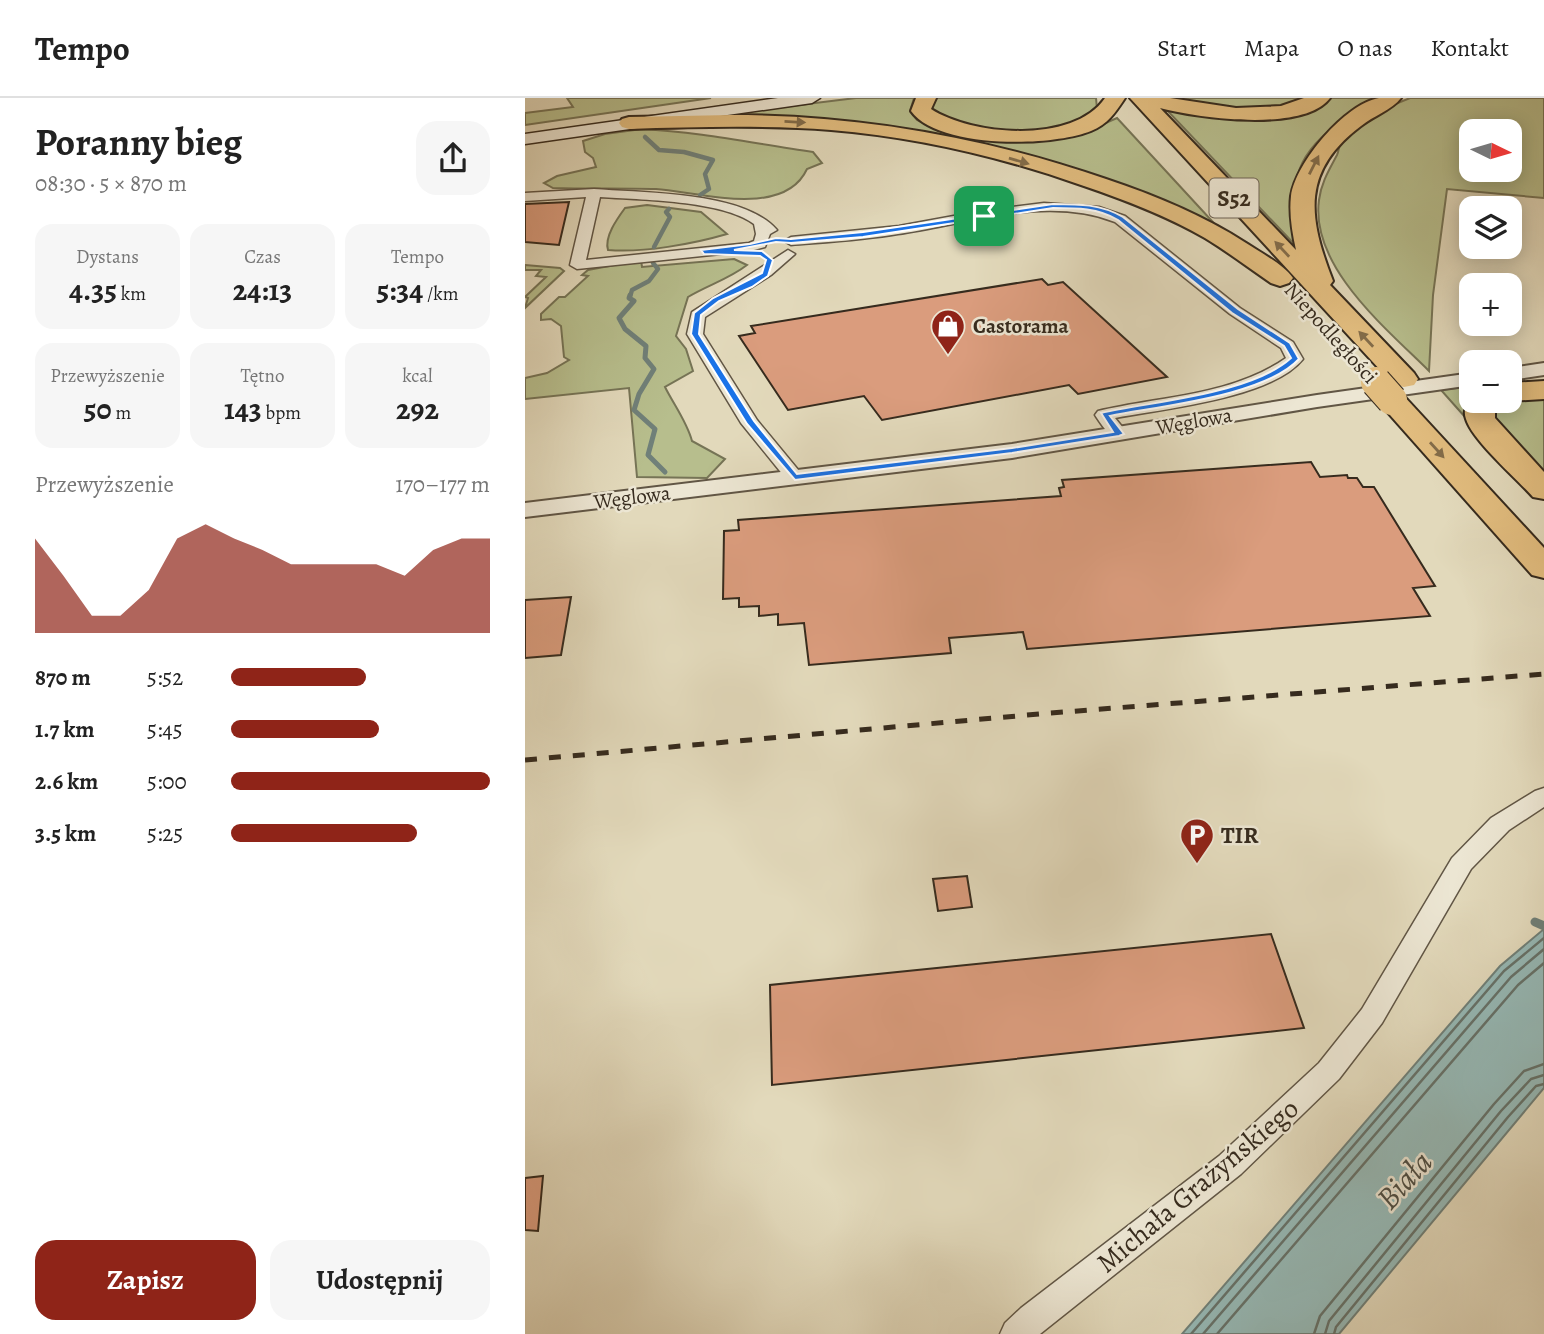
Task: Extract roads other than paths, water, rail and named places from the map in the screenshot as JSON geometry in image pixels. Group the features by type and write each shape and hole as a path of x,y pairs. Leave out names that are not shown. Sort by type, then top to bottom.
{"highway":[{"path":"604,120 717,98"},
{"path":"926,98 921,105 921,111 936,124 969,132 1030,136 1088,125 1102,118 1116,98"},
{"name":"Niepodległości","path":"1116,98 1280,278 1407,388 1544,568"},
{"name":"Niepodległości","path":"1140,98 1328,299 1407,388 1544,529"},
{"path":"1151,98 1192,109 1246,114 1300,107 1320,98"},
{"path":"1328,299 1308,253 1300,212 1303,188 1325,145 1348,124 1391,98"},
{"path":"629,123 809,123 879,130 960,145 1054,170 1177,215 1206,229 1280,278"},
{"path":"1522,391 1544,390"},
{"path":"1480,413 1487,430 1544,490"}],"main road":[{"path":"525,131 761,98"},
{"path":"525,139 812,98"}],"street":[{"path":"594,193 577,265 704,251 763,251 1053,206 1107,210 1235,311 1287,345 1295,359 1281,372 1237,388 1104,415 1119,434"},
{"path":"525,197 594,193 717,205 749,214 790,246"},
{"path":"760,222 763,251 769,266 765,274"},
{"path":"790,246 765,274 749,285 716,299 697,314 695,334 750,423 795,477"},
{"path":"1522,372 1544,369"},
{"name":"Węglowa","path":"525,510 999,453 1459,381"},
{"name":"Michała Grażyńskiego","path":"1017,1334 1230,1166 1329,1071 1372,1016 1461,864 1500,824 1544,796"}],"water":[{"name":"Biała","path":"1544,929 1544,1088 1339,1334 1182,1334 1500,966"}],"waterway":[{"path":"645,137 659,150 684,152 713,160 705,174 709,189 700,195"},
{"path":"654,247 670,217 666,212 669,209"},
{"path":"630,297 632,290 649,281 658,269 653,263"},
{"path":"630,295 629,298 634,301 619,318 625,329 646,346 645,358 654,369 639,394 634,410 655,429 648,455 665,472"},
{"path":"1535,922 1544,926"}],"railway":[{"path":"525,760 1039,714 1544,674"}],"place":[{"name":"Castorama","path":"948,356"},
{"name":"TIR","path":"1197,865"}]}
